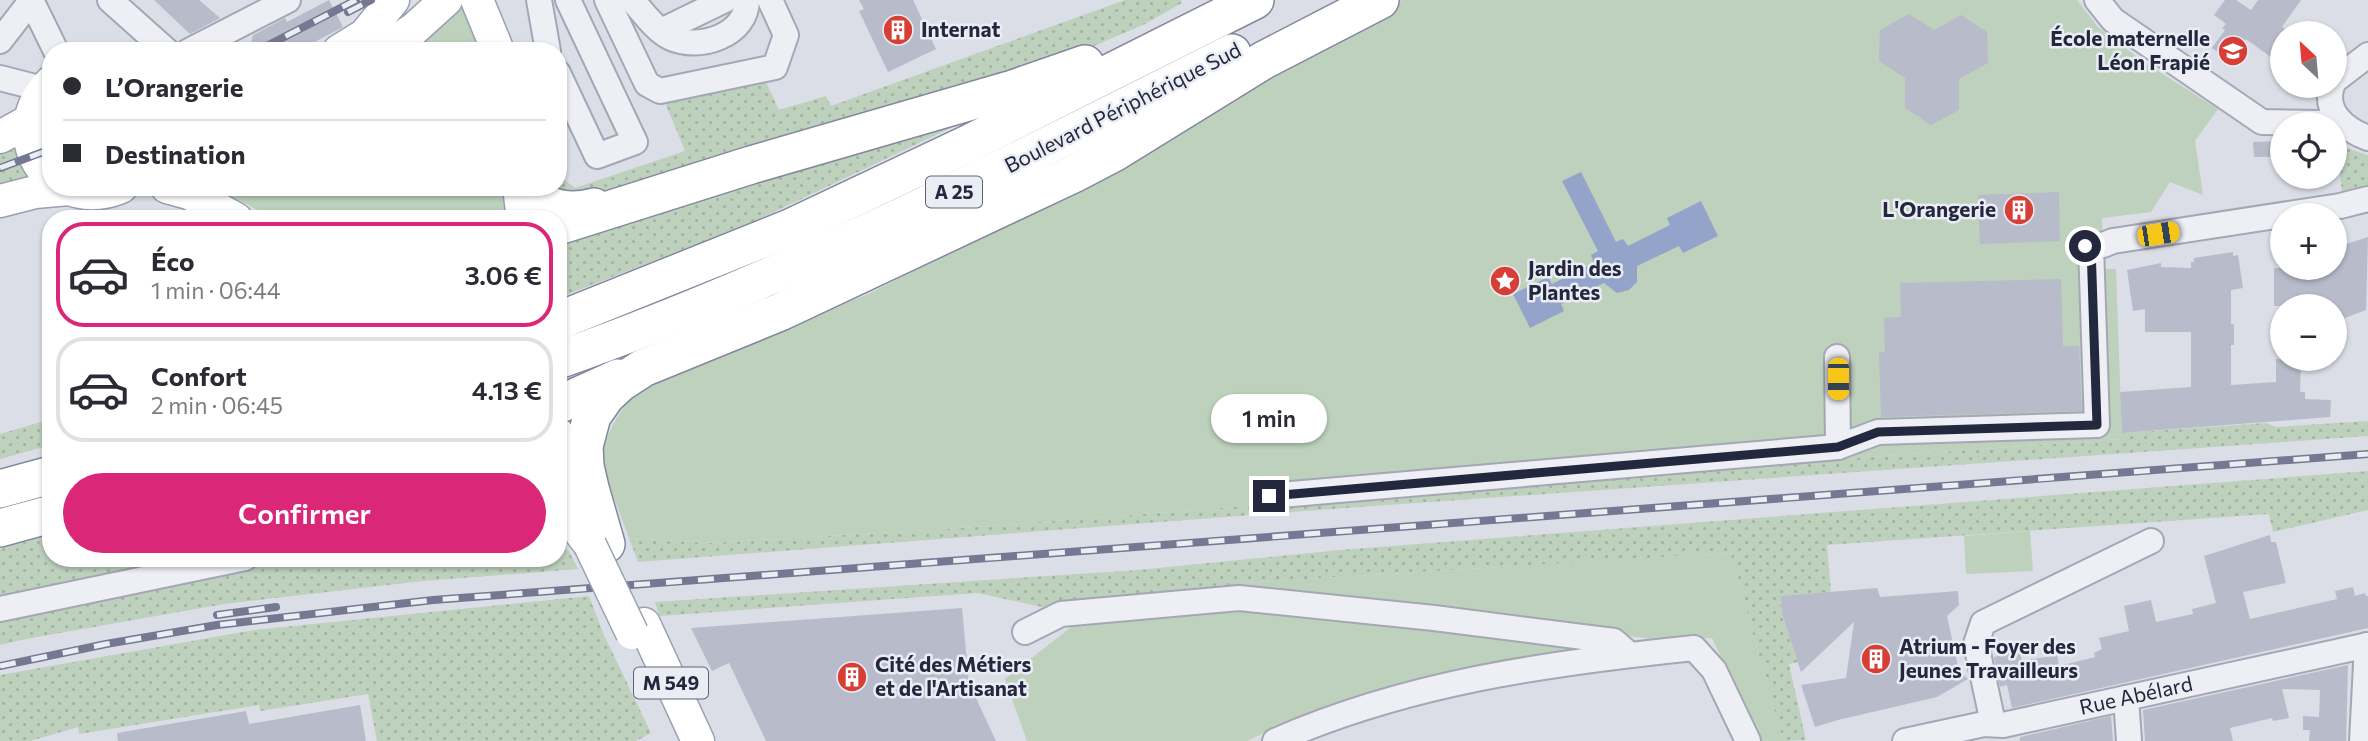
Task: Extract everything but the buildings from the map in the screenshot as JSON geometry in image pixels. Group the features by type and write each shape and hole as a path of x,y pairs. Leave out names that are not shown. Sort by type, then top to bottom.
{"highway":[{"path":"567,223 1067,71 1214,0"},
{"name":"Boulevard Périphérique Sud","path":"567,318 721,258 800,223 968,144 1255,0"},
{"name":"Boulevard Périphérique Sud","path":"567,356 722,297 890,223 1338,0"},
{"path":"567,401 780,312 1073,174 1115,152 1264,60 1380,0"},
{"path":"535,196 549,206 575,210 751,165"},
{"path":"598,545 585,466 585,439 593,416 606,396 643,368"},
{"path":"0,489 42,477"},
{"path":"0,528 42,516"}],"main road":[{"path":"354,42 384,24 402,0"},
{"path":"384,24 414,29 446,0"},
{"path":"477,0 495,42"},
{"path":"496,0 498,42"},
{"path":"42,93 34,104 29,121 32,149 42,169"},
{"path":"0,137 29,121"},
{"path":"0,201 42,190"},
{"path":"194,196 220,210"},
{"name":"M 549","path":"567,459 598,545 638,629 698,741"},
{"name":"M 549","path":"567,512 598,545"},
{"name":"M 549","path":"638,629 680,741"}],"street":[{"path":"0,41 32,0 52,42"},
{"path":"110,0 157,42"},
{"path":"206,42 288,0"},
{"path":"539,0 546,42"},
{"path":"567,91 597,156 635,142 568,0"},
{"path":"607,0 647,84 660,91 775,67 786,35 770,0"},
{"path":"632,0 661,31 671,38 692,43 723,37 738,25 747,7 747,0"},
{"path":"661,31 725,0"},
{"path":"2096,0 2113,20 2262,122 2270,122"},
{"path":"2347,71 2368,55"},
{"path":"0,78 42,85"},
{"path":"2347,126 2368,138"},
{"path":"1269,496 1838,447 1878,432 2097,425 2097,244 2340,206 2368,199"},
{"path":"1838,356 1838,447"},
{"path":"2000,730 1976,645 1983,623 2151,541"},
{"path":"0,609 202,567"},
{"path":"1025,632 1061,614 1239,598 1422,616 1614,640 1630,654"},
{"path":"2362,741 2367,645"},
{"name":"Rue Abélard","path":"1905,741 2000,730 2126,698 2367,645"},
{"path":"1275,741 1402,696 1473,678 1536,666 1694,648 1714,670 1748,741"},
{"path":"2126,698 2129,741"}],"green space":[{"path":"1125,0 1181,0 1182,3 1145,24 1066,58 576,202 565,196 567,196 567,182 575,188 685,151 664,100 765,80 779,110 826,96 831,106"},
{"name":"Jardin des Plantes","path":"1402,0 2077,0 2098,27 2142,61 2218,109 2195,141 2203,195 2170,182 2151,212 2102,218 2104,269 2116,269 2122,439 991,526 711,543 629,538 608,479 603,456 609,433 633,394 870,293 968,244 1290,57"},
{"path":"464,1 481,42 410,42 456,4"},
{"path":"1026,92 751,223 567,295 567,238"},
{"path":"0,146 14,146 32,181 0,193"},
{"path":"2347,148 2368,155 2368,194 2343,199 2342,189 2347,189"},
{"path":"227,196 505,196 506,205 504,210 257,210"},
{"path":"2368,421 2368,436 1318,510 638,562 629,538 711,543 991,526 2122,439 2122,433 2266,423 2276,427"},
{"path":"42,422 42,447 0,459 0,434"},
{"path":"2368,471 2368,510 2273,532 2269,514 1827,545 1831,592 1781,596 1782,615 1798,662 1789,664 1806,740 1783,741 1730,553 1241,583 1243,589 1042,607 977,593 659,616 655,602 1138,570 1340,550"},
{"path":"2030,531 2033,571 1966,574 1964,536"},
{"path":"42,537 42,567 567,567 567,550 578,569 423,581 224,604 0,645 0,549"},
{"path":"1730,553 1783,741 1761,741 1712,638 1661,640 1243,589 1240,583"},
{"path":"589,596 604,635 651,733 636,741 377,741 368,694 260,711 259,705 79,734 78,727 30,741 0,741 0,675 254,630"},
{"path":"1266,606 1602,647 1398,686 1291,720 1247,741 1027,741 1005,679 1084,617"}],"water":[{"path":"1581,172 1616,242 1623,239 1628,246 1670,225 1667,218 1701,201 1718,236 1683,253 1679,246 1637,266 1637,282 1629,290 1617,293 1604,283 1561,304 1564,311 1530,328 1513,294 1548,277 1552,284 1594,263 1591,255 1598,251 1562,181"}],"railway":[{"path":"274,42 356,0"},
{"path":"348,12 371,0"},
{"path":"0,168 42,152"},
{"path":"0,666 217,625 433,600 2368,454"},
{"path":"217,615 276,607"}],"place":[{"name":"Internat","path":"898,30"},
{"name":"École maternelle Léon Frapié","path":"2233,51"},
{"name":"L'Orangerie","path":"2019,210"},
{"name":"Jardin des Plantes","path":"1505,281"},
{"name":"Atrium - Foyer des Jeunes Travailleurs","path":"1876,659"},
{"name":"Cité des Métiers et de l'Artisanat","path":"852,677"}],"route":[{"path":"1269,496 1838,447 1878,432 2097,425 2091,246 2085,246"}]}
